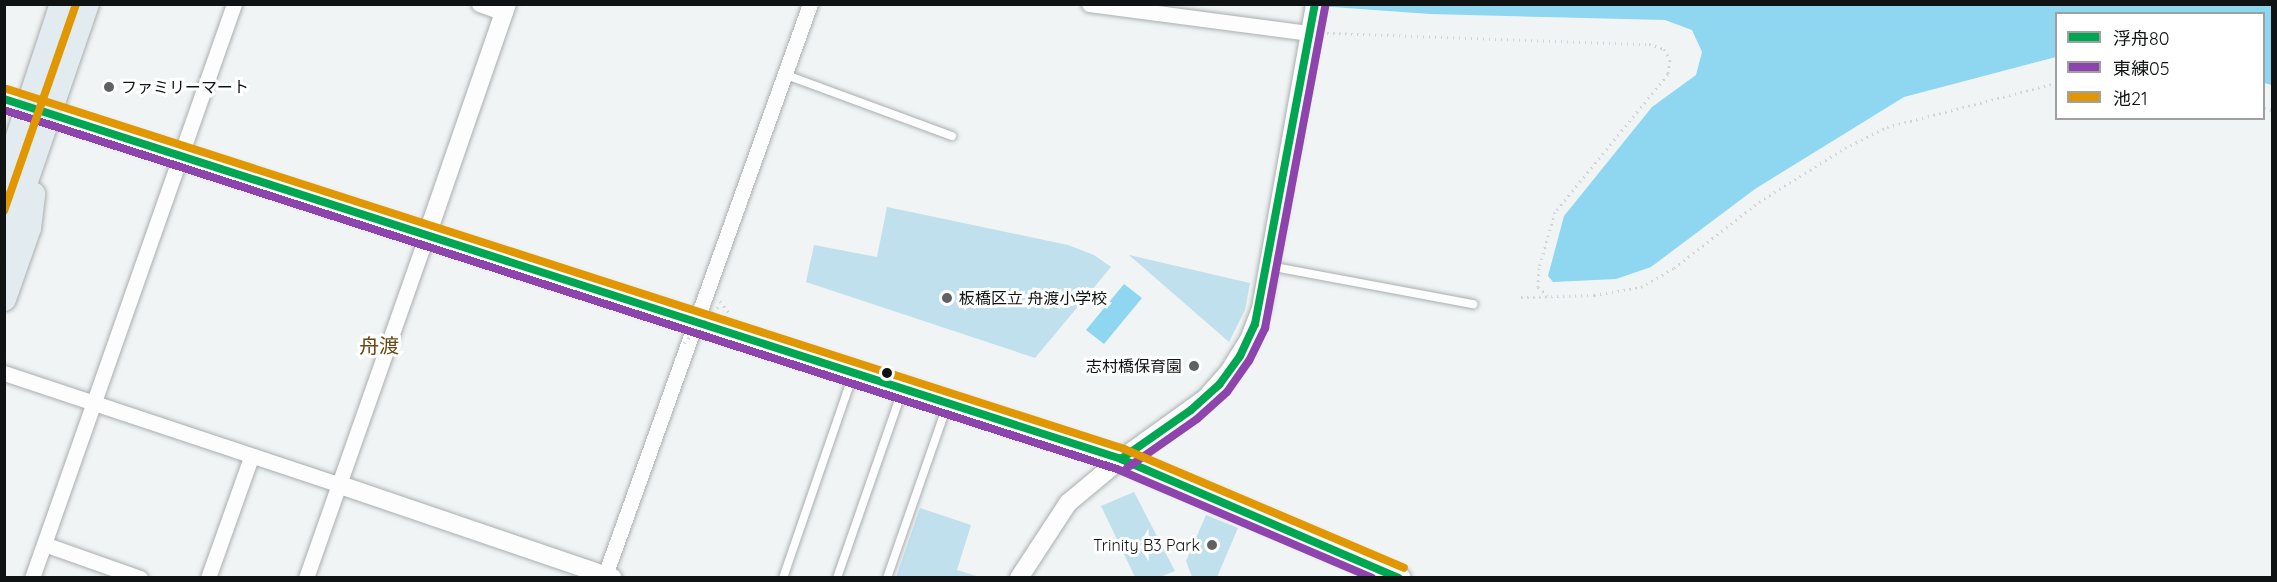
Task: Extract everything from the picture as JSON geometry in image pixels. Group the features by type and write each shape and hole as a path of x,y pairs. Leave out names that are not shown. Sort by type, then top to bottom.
{"highway":[{"path":"4,179 15,102 62,4"},
{"path":"4,245 39,153 87,4"},
{"path":"4,299 28,228 39,153"}],"main road":[{"path":"15,102 1121,459 1400,578"}],"street":[{"path":"32,578 234,4"},
{"path":"306,578 506,9 479,4"},
{"path":"4,373 607,577 810,4"},
{"path":"1089,4 1309,29"},
{"path":"1019,578 1068,503 1121,459 1198,404 1230,370 1255,324 1268,266 1315,4"},
{"path":"208,578 251,456"},
{"path":"44,544 140,578"}],"lane":[{"path":"786,75 952,136"},
{"path":"1268,266 1473,304"},
{"path":"783,578 854,373"},
{"path":"837,578 903,389"},
{"path":"887,578 948,403"}],"path":[{"path":"1309,29 1649,44 1664,49 1671,60 1668,74 1555,212 1539,268 1538,287 1548,296"},
{"path":"1521,297 1594,295 1641,287 1674,268 1759,202 1887,127 2055,83"},
{"path":"684,343 718,305 727,315 730,312 719,299"}],"shaded area":[{"path":"887,207 1068,245 1094,255 1111,267 1035,358 806,282 814,245 877,257"},
{"path":"1129,255 1250,283 1245,310 1229,342"},
{"path":"1134,492 1175,571 1160,577 1135,577 1101,506"},
{"path":"920,508 971,525 957,570 980,577 896,577"},
{"name":"Trinity B3 Park","path":"1206,515 1238,528 1217,577 1192,577 1186,561"}],"water":[{"path":"1305,5 2272,5 2272,85 2265,83 2265,12 2055,12 2055,57 1904,97 1755,189 1651,267 1616,279 1553,282 1548,276 1564,216 1652,107 1696,75 1702,52 1692,30 1665,20 1430,14"},
{"path":"1124,284 1142,298 1104,344 1086,330"}],"transit line":[{"name":"池21","path":"4,211 76,4"},
{"name":"浮舟80","path":"1121,459 1191,410 1219,385 1240,356 1255,324 1315,4"},
{"name":"東練05","path":"1127,468 1197,419 1227,392 1249,361 1265,328 1325,6"},
{"name":"池21","path":"7,89 1124,449 1404,568"},
{"name":"浮舟80","path":"4,99 1121,459 1399,578"},
{"name":"東練05","path":"4,110 1117,469 1372,578"}],"place":[{"name":"ファミリーマート","path":"109,87"},
{"name":"板橋区立 舟渡小学校","path":"947,298"},
{"name":"志村橋保育園","path":"1194,366"},
{"name":"Trinity B3 Park","path":"1212,545"}],"district":[{"name":"舟渡","path":"379,345"}]}
